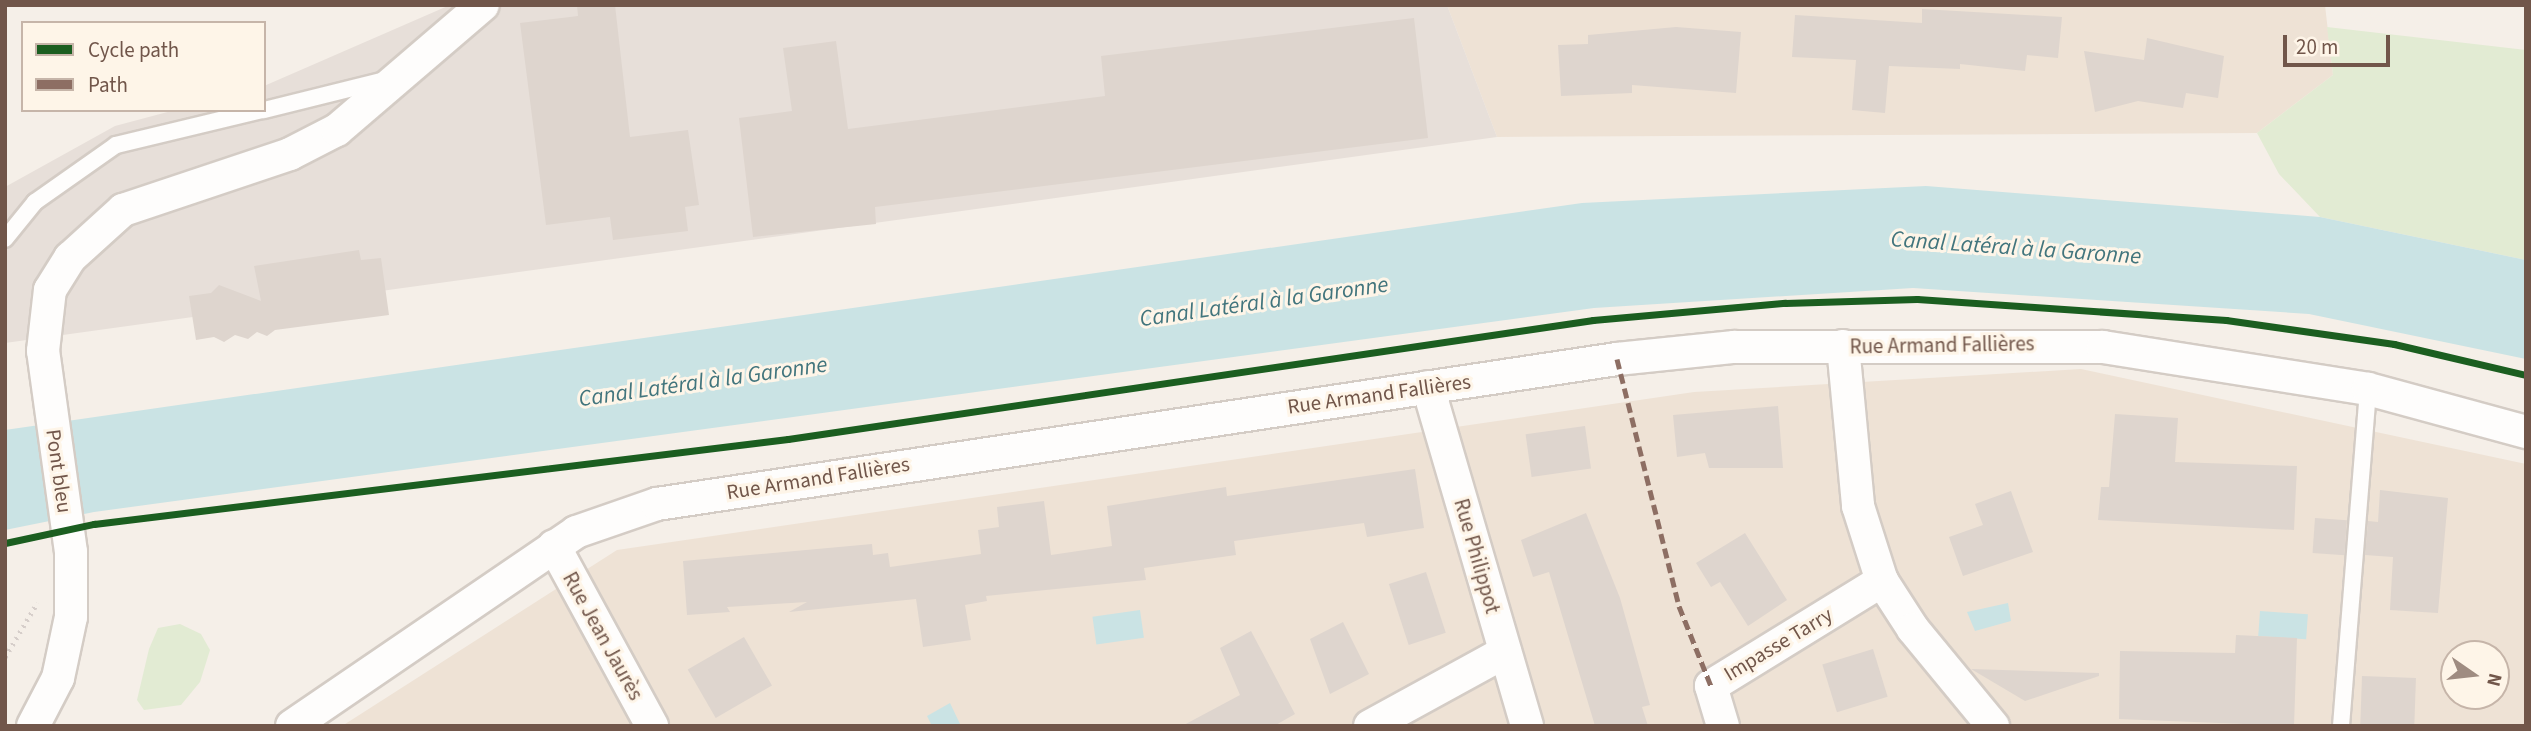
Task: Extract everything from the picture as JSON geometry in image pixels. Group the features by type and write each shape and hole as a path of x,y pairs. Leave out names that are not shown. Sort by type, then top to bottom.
{"street":[{"name":"Pont bleu","path":"33,726 58,678 71,617 71,552 43,351 50,290 94,232 123,210 155,197 290,154 337,130 483,5"},
{"path":"1843,346 1858,506 1882,581 1913,629 1993,726"},
{"name":"Rue Armand Fallières","path":"292,726 554,546 589,527 661,503 1427,387 1734,347 2103,347 2368,389 2526,432"},
{"name":"Rue Philippot","path":"1427,387 1527,726"},
{"name":"Rue Jean Jaurès","path":"554,546 652,726"},
{"name":"Impasse Tarry","path":"1723,726 1711,686 1882,581"},
{"path":"1370,726 1505,652"},
{"path":"9,726 58,678"}],"lane":[{"path":"266,109 404,75"},
{"path":"5,239 35,202 116,145 255,112"},
{"path":"2342,726 2368,389"}],"shaded area":[{"path":"450,5 1447,5 1497,137 5,343 5,187 115,126 168,112 266,112 266,85"},
{"path":"1447,5 2325,5 2333,75 2257,133 1497,137"},
{"path":"2081,369 2526,464 2526,726 342,726 617,550 1694,392"}],"green space":[{"path":"2327,27 2526,50 2526,260 2320,217 2279,174 2257,133 2333,75"},
{"path":"180,624 201,634 210,650 200,682 181,705 144,710 137,700 149,649 158,628"}],"water":[{"name":"Canal Latéral à la Garonne","path":"1926,186 2320,217 2526,260 2526,359 2309,314 1913,288 1594,308 94,512 5,530 5,430 1582,203"},
{"path":"2008,603 2011,621 1975,631 1967,612"},
{"path":"1140,610 1144,638 1096,644 1092,617"},
{"path":"2260,611 2308,614 2306,639 2258,636"},
{"path":"950,703 961,726 932,726 927,716"}],"building":[{"path":"577,5 615,5 630,137 688,130 699,205 685,207 688,231 613,240 610,217 546,225 520,23 578,16"},
{"path":"1922,9 2062,17 2058,58 2027,55 2025,71 1960,64 1960,69 1889,66 1885,113 1852,110 1856,60 1792,57 1795,15 1922,23"},
{"path":"1414,18 1428,138 875,207 876,224 753,237 739,118 792,111 783,48 836,41 848,129 1105,96 1101,56"},
{"path":"1676,27 1741,32 1736,93 1632,85 1632,93 1561,96 1558,45 1588,44 1588,35"},
{"path":"2147,38 2224,56 2218,98 2186,93 2183,108 2138,101 2095,112 2084,51 2144,60"},
{"path":"359,250 361,260 381,258 389,315 275,330 267,336 257,332 248,339 235,335 224,342 214,337 196,340 189,296 211,293 219,285 261,301 254,266"},
{"path":"1778,406 1783,468 1709,468 1705,453 1677,457 1673,415"},
{"path":"2115,414 2178,418 2175,462 2297,466 2294,530 2098,520 2101,487 2109,487"},
{"path":"1585,426 1591,469 1532,477 1526,434"},
{"path":"1415,469 1424,528 1367,537 1364,523 1234,541 1236,555 1144,568 1146,580 986,596 987,601 965,605 971,640 923,647 916,599 789,612 807,602 727,607 730,612 687,615 683,561 872,544 873,555 888,553 890,567 981,554 978,530 999,527 997,507 1044,501 1051,555 1112,546 1107,506 1226,487 1227,496"},
{"path":"2380,490 2448,498 2438,613 2390,610 2393,557 2365,555 2368,521 2378,522"},
{"path":"2011,491 2033,552 1963,576 1949,537 1983,525 1975,504"},
{"path":"1586,513 1620,598 1650,705 1642,707 1648,726 1595,726 1549,572 1533,577 1521,540"},
{"path":"2315,518 2347,520 2344,555 2313,553"},
{"path":"1745,533 1787,600 1748,626 1720,582 1711,587 1696,563"},
{"path":"1426,572 1446,633 1409,645 1389,584"},
{"path":"1343,622 1369,674 1330,694 1310,639"},
{"path":"1251,631 1295,714 1274,726 1182,726 1240,695 1220,648"},
{"path":"2236,635 2297,638 2294,726 2119,719 2120,651 2235,653"},
{"path":"744,637 772,685 716,718 688,670"},
{"path":"1873,649 1888,697 1837,712 1822,664"},
{"path":"1971,669 2099,673 2099,676 2025,701"},
{"path":"2362,676 2416,678 2414,726 2360,726"}],"marked path":[{"path":"1617,359 1679,606 1711,686"}],"cycle path":[{"path":"5,543 94,524 788,439 1593,320 1785,303 1917,299 2226,320 2394,344 2526,375"}]}
